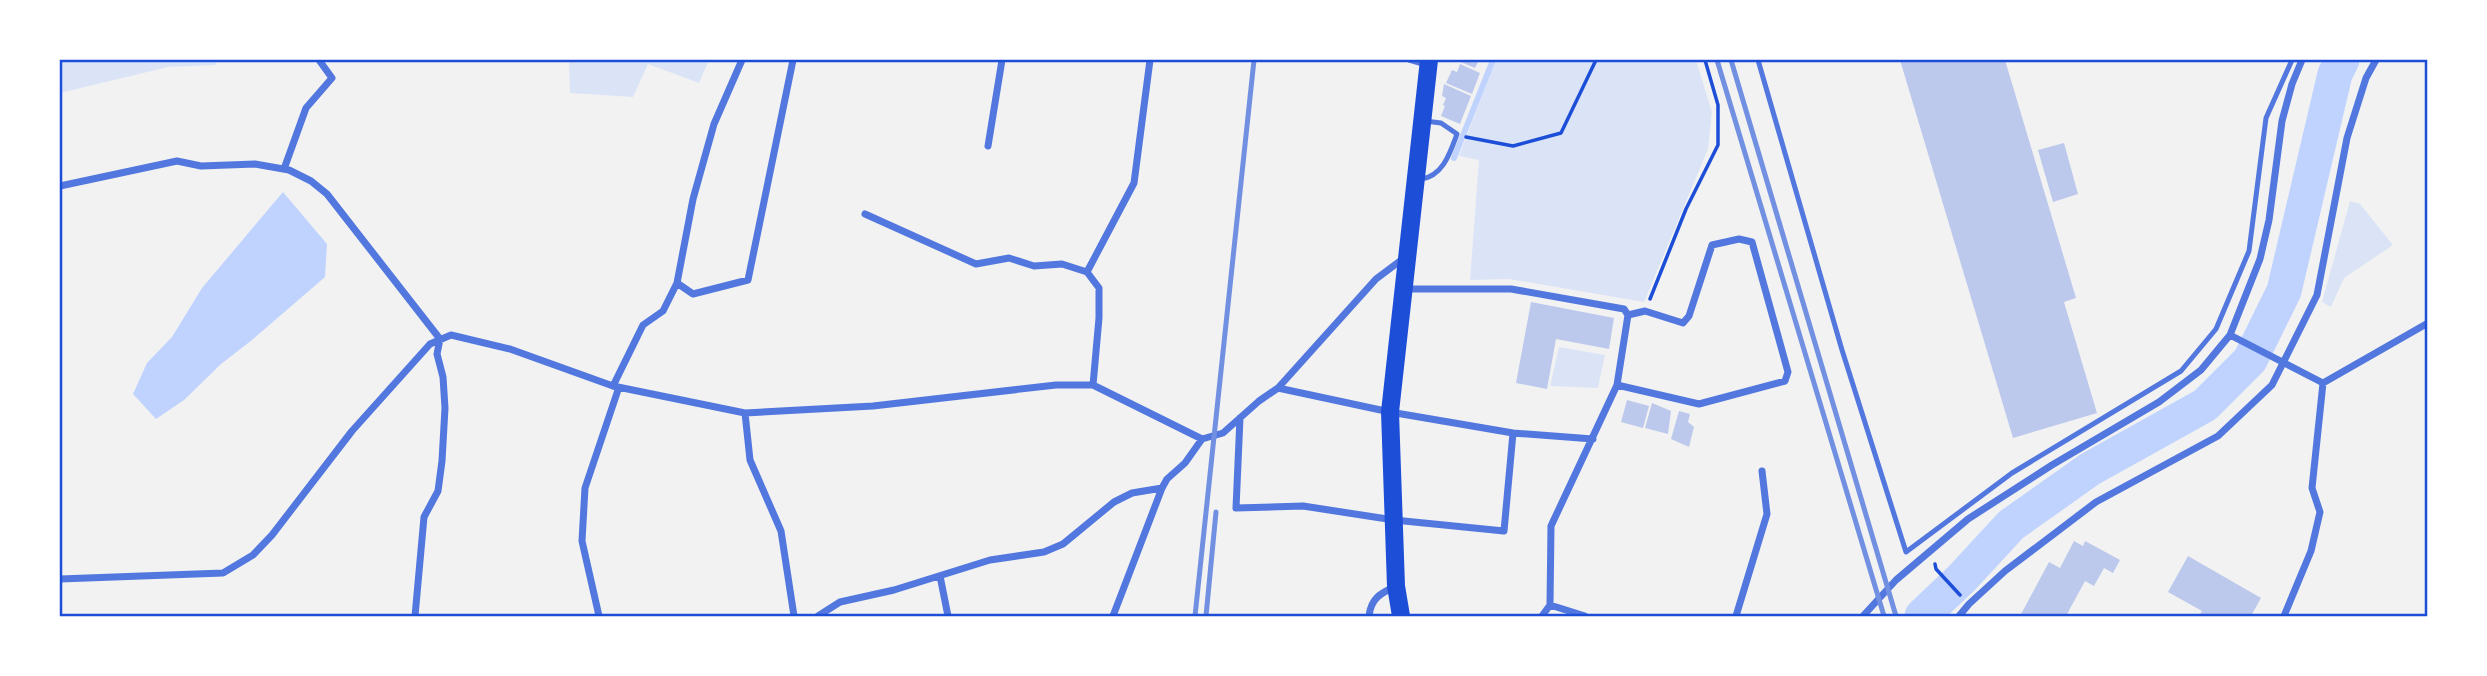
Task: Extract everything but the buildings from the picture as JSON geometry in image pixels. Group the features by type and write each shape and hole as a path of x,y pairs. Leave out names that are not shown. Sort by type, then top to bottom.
{"highway":[{"path":"1401,617 1396,586 1390,412 1429,63"}],"street":[{"path":"284,169 306,108 332,78 319,60"},
{"path":"598,617 582,541 585,488 616,386 643,325 663,311 677,283 692,199 714,124 743,60"},
{"path":"677,283 693,295 748,280 793,60"},
{"path":"988,146 1002,60"},
{"path":"1087,272 1134,183 1150,60"},
{"path":"1863,617 1896,580 1968,519 2052,465 2159,402 2201,370 2230,335 2260,259 2269,220 2282,121 2302,60"},
{"path":"1959,617 1969,604 2005,571 2096,502 2218,436 2272,385 2281,361 2317,295 2347,138 2366,78 2375,60"},
{"path":"60,186 177,161 201,166 256,164 284,169 311,181 327,194 440,339 437,354 443,377 445,408 442,461 438,491 424,517 415,617"},
{"path":"865,214 976,264 1009,258 1034,267 1062,264 1087,272 1099,288 1100,318 1093,385"},
{"path":"1616,385 1699,404 1784,381 1788,372 1752,242 1739,239 1712,245 1689,316 1683,323 1645,311 1628,315"},
{"path":"60,579 223,573 242,563 272,535 352,431 429,344 451,335 510,349 616,386 745,413 873,405 1056,385 1093,385 1187,434 1202,439 1223,433 1278,388 1377,279 1407,256"},
{"path":"1404,289 1511,289 1624,309 1628,315 1616,385 1552,526 1550,605 1542,617"},
{"path":"2323,383 2427,323"},
{"path":"2230,335 2323,383"},
{"path":"2284,617 2311,551 2320,512 2312,488 2323,383"},
{"path":"1278,388 1390,412 1513,433 1593,439"},
{"path":"745,413 750,460 780,531 794,617"},
{"path":"1240,418 1236,508 1303,506 1394,520 1504,531 1513,433"},
{"path":"1113,617 1162,488 1202,439"},
{"path":"1736,617 1768,514 1762,471"},
{"path":"818,617 840,602 990,560 1044,552 1063,544 1114,502 1132,493 1162,488"},
{"path":"940,576 948,617"},
{"path":"1369,617 1370,606 1378,595 1396,586"},
{"path":"1550,605 1584,617"}],"lane":[{"path":"1409,60 1429,63"},
{"path":"1758,60 1842,350 1906,552 2012,473 2181,371 2216,329 2249,251 2266,118 2292,60"},
{"path":"1416,180 1431,178 1447,161 1457,134 1441,123 1422,121"}],"path":[{"path":"1465,137 1513,146 1561,133 1596,60"},
{"path":"1645,311 1686,209 1718,145 1718,105 1705,60"},
{"path":"1934,563 1936,569 1961,596"}],"shaded area":[{"path":"60,60 219,60 215,65 168,67 60,93"},
{"path":"569,60 709,60 699,83 648,64 633,97 570,93"},
{"path":"1496,60 1696,60 1712,112 1708,149 1644,302 1509,279 1470,280 1479,160 1459,156"},
{"path":"2350,201 2360,204 2393,245 2344,278 2331,307 2322,302"},
{"path":"1559,347 1605,355 1598,388 1550,386"}],"water":[{"path":"283,192 327,244 325,277 221,364 184,400 156,419 133,394 147,363 172,337 202,288"}],"waterway":[{"path":"1454,158 1493,60"},
{"path":"1922,616 2011,525 2090,469 2205,405 2250,360 2284,291 2335,74 2342,60"}],"railway":[{"path":"1195,616 1254,60"},
{"path":"1717,60 1884,616"},
{"path":"1731,60 1896,616"},
{"path":"1206,616 1216,512"}]}
